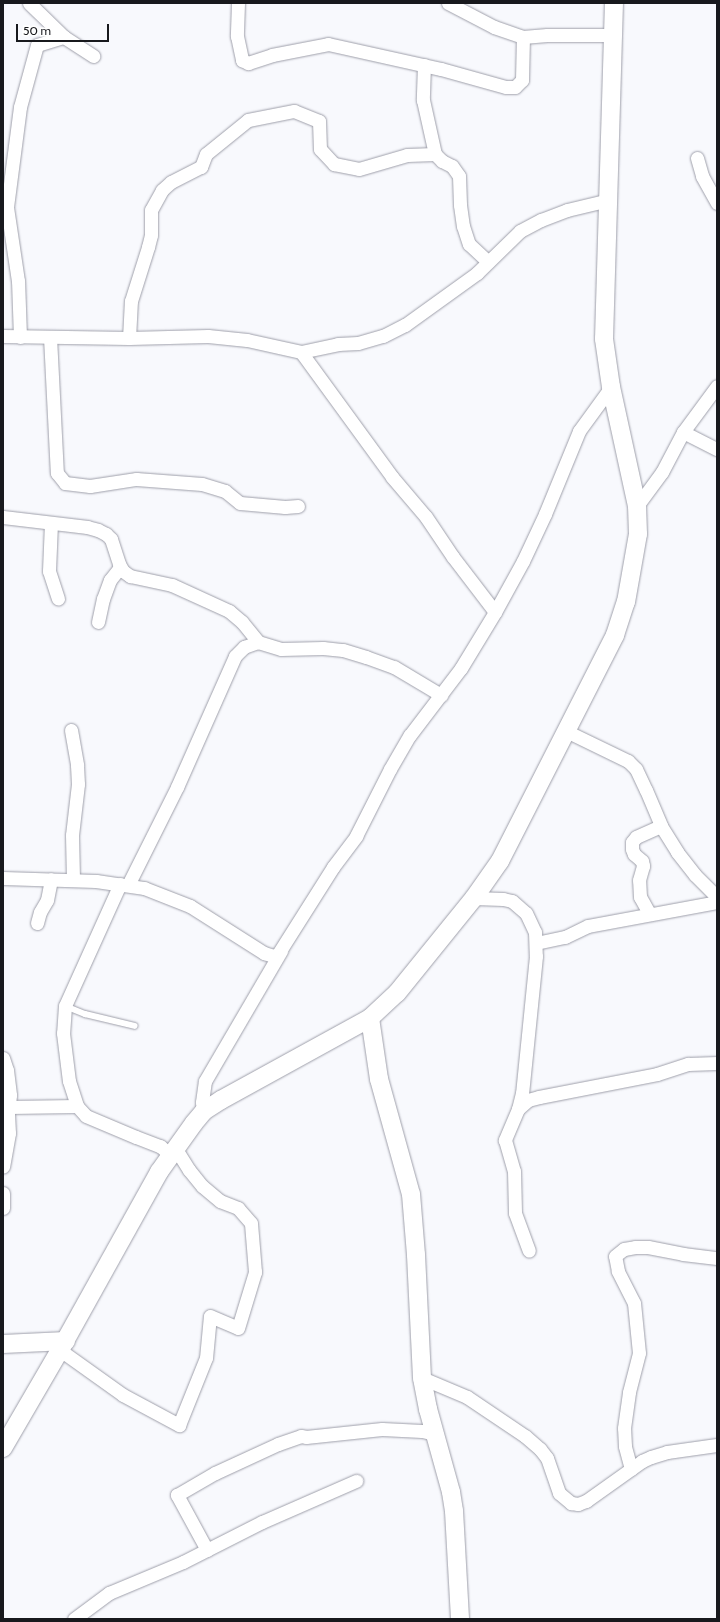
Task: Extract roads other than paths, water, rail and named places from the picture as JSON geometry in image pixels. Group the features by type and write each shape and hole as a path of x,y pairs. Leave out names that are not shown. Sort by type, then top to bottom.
{"street":[{"path":"29,3 64,37 93,56"},
{"path":"238,3 237,36 242,60 245,62 328,44 424,65 506,87 515,87 522,80 523,37"},
{"path":"448,3 494,27 523,37 547,35 614,35"},
{"path":"3,1448 63,1345 159,1172 204,1111 221,1100 370,1018 397,993 474,898 500,861 616,635 626,602 638,534 637,506 611,387 604,339 614,3"},
{"path":"20,337 18,281 7,208 20,107 37,45 64,37"},
{"path":"424,65 422,100 435,154 442,161 452,166 459,176 460,205 463,226 469,244 488,262"},
{"path":"129,338 131,301 151,235 151,210 162,190 171,182 201,167 206,154 248,120 294,111 319,121 320,150 334,164 359,169 407,155 435,154"},
{"path":"697,158 702,176 717,203"},
{"path":"3,336 129,338 208,336 246,340 301,352 338,344 358,342 396,330 459,287 520,231 541,220 567,210 609,200"},
{"path":"50,337 57,473 65,483 90,486 136,478 202,484 225,492 240,503 285,507 298,506"},
{"path":"301,352 392,477 426,517 457,563 495,612"},
{"path":"637,506 662,472 683,432 717,386"},
{"path":"204,1111 202,1102 206,1081 281,951 333,867 356,836 390,769 410,735 461,668 495,612 523,562 545,514 579,431 611,387"},
{"path":"683,432 717,449"},
{"path":"3,517 87,527 106,534 114,545 120,567 130,576 172,586 229,611 242,622 258,642 281,649 323,648 343,650 394,667 441,695"},
{"path":"51,523 49,571 58,599"},
{"path":"98,622 103,599 110,580 120,567"},
{"path":"3,1344 63,1345 122,1395 179,1425 206,1358 210,1316 238,1328 255,1272 251,1223 238,1208 220,1201 202,1186 189,1170 172,1154 160,1146 136,1138 86,1116 77,1106 69,1081 63,1033 65,1006 124,884 177,787 235,656 244,647 258,642"},
{"path":"71,730 77,765 78,784 72,835 73,879"},
{"path":"566,731 628,761 640,776 661,826 677,852 695,875 717,897"},
{"path":"649,913 640,897 638,880 643,866 642,861 634,854 632,842 636,837 661,826"},
{"path":"3,878 73,879 124,884 144,888 168,896 190,906 270,955 274,956 281,951"},
{"path":"37,923 40,912 47,900 51,879"},
{"path":"474,898 503,899 512,901 520,906 532,923 536,943 529,1031 522,1093 518,1109 505,1140 514,1171 515,1213 529,1251"},
{"path":"536,943 566,937 588,926 649,913 717,902"},
{"path":"370,1018 373,1053 379,1079 411,1194 416,1255 422,1378 435,1434 451,1492 454,1512 460,1619"},
{"path":"3,1058 9,1081 9,1132 3,1166"},
{"path":"518,1109 528,1100 539,1097 656,1074 688,1064 717,1063"},
{"path":"9,1107 77,1106"},
{"path":"3,1192 3,1208"},
{"path":"631,1469 625,1446 624,1428 629,1392 638,1361 639,1346 634,1303 618,1271 615,1256 624,1249 648,1247 683,1254 717,1258"},
{"path":"422,1378 467,1397 525,1436 540,1449 547,1458 559,1493 571,1503 578,1504 586,1501 631,1469 651,1457 667,1452 717,1445"},
{"path":"207,1550 177,1495 215,1473 253,1454 301,1436 306,1437 382,1429 422,1431 435,1434"},
{"path":"74,1619 109,1593 207,1550 262,1522 356,1481"}],"lane":[{"path":"65,1006 85,1014 135,1026"}]}
